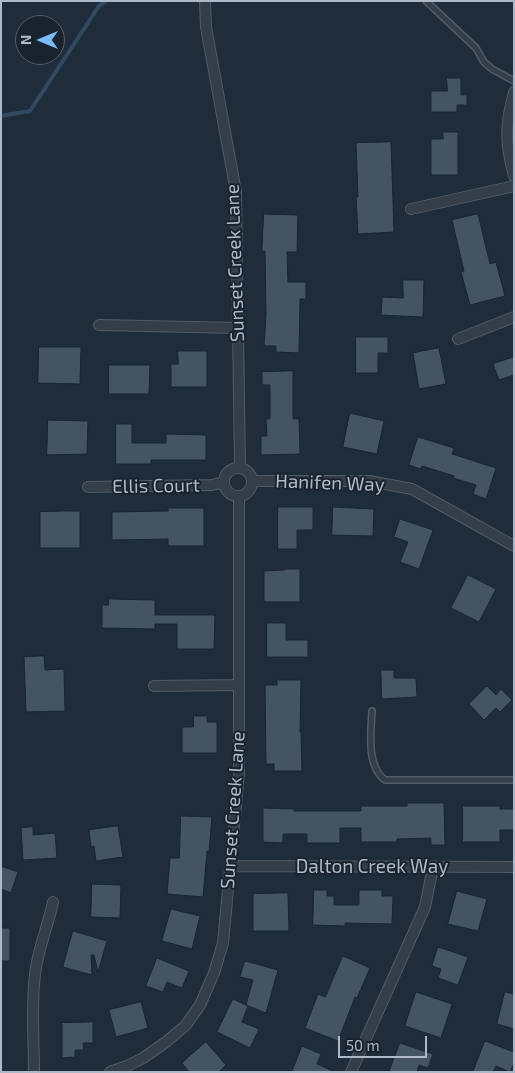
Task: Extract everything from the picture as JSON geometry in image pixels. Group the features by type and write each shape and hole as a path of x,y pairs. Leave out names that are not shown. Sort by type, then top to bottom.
{"street":[{"name":"Sunset Creek Lane","path":"205,1 206,27 236,192 240,468"},
{"path":"514,92 507,116 507,135 509,159 514,176"},
{"path":"411,209 514,186"},
{"path":"458,339 514,316"},
{"path":"99,325 238,328"},
{"path":"235,468 240,468 249,473 252,481 250,489 239,496 229,493 224,482 228,472 235,468"},
{"name":"Hanifen Way","path":"252,481 369,481 412,489 514,546"},
{"name":"Ellis Court","path":"88,487 212,485 224,482"},
{"name":"Sunset Creek Lane","path":"110,1072 143,1058 186,1025 200,1005 214,973 223,942 239,773 239,496"},
{"path":"154,686 239,685"},
{"name":"Dalton Creek Way","path":"230,866 514,867"},
{"path":"351,1072 425,907 433,867"},
{"path":"34,1072 35,974 53,902"}],"lane":[{"path":"426,1 476,48 484,62 492,69 514,81"},
{"path":"372,711 373,757 379,775 385,780 514,780"}],"building":[{"path":"447,78 461,78 461,95 467,95 467,105 457,105 457,112 431,112 431,91 447,91"},
{"path":"443,132 458,132 458,175 431,175 431,139 443,139"},
{"path":"391,142 394,232 358,234 356,143"},
{"path":"264,214 298,215 297,252 287,252 288,282 306,282 306,299 300,299 299,353 276,352 276,346 264,346 266,314 265,251 262,251"},
{"path":"478,214 490,264 496,262 505,296 470,305 461,272 464,271 452,220"},
{"path":"403,280 424,280 423,317 381,315 382,297 403,298"},
{"path":"356,337 388,337 388,353 378,353 378,373 356,373"},
{"path":"39,347 81,347 80,384 38,383"},
{"path":"439,348 446,384 419,389 413,353"},
{"path":"178,351 207,351 207,387 171,387 171,364 178,364"},
{"path":"514,357 514,375 499,380 493,364"},
{"path":"109,365 150,365 149,394 109,394"},
{"path":"293,371 293,419 299,419 300,454 261,455 261,436 267,436 266,419 270,419 270,385 262,385 262,372"},
{"path":"350,413 384,421 377,454 343,447"},
{"path":"48,420 88,421 87,454 47,455"},
{"path":"116,424 132,424 132,443 166,443 166,434 206,435 206,460 151,460 151,464 116,464"},
{"path":"418,437 454,448 452,454 496,468 486,499 473,494 476,485 422,466 421,469 409,465"},
{"path":"278,507 313,507 313,530 297,530 297,549 278,549"},
{"path":"333,507 374,509 373,536 332,535"},
{"path":"168,508 204,508 204,546 168,546 168,539 112,540 112,512 168,511"},
{"path":"80,511 80,548 40,548 40,512"},
{"path":"400,519 433,530 419,569 400,562 408,542 394,537"},
{"path":"300,569 300,602 264,602 264,571"},
{"path":"468,575 496,589 479,622 451,608"},
{"path":"109,599 155,600 155,615 215,615 214,649 177,649 177,624 155,624 155,629 102,628 102,605 108,605"},
{"path":"267,623 286,623 286,640 308,640 308,657 267,657"},
{"path":"44,656 45,670 64,669 65,711 26,712 24,657"},
{"path":"381,670 394,670 394,678 416,678 417,697 382,699"},
{"path":"277,680 301,680 300,732 302,771 274,771 274,764 266,764 265,685 277,685"},
{"path":"487,686 496,695 501,689 512,700 500,712 496,708 484,720 469,704"},
{"path":"194,716 207,716 207,722 217,722 217,753 182,753 182,727 193,727"},
{"path":"407,803 444,803 445,845 431,845 431,838 397,839 397,842 361,842 361,828 340,828 340,843 307,843 307,834 283,834 283,843 263,842 263,808 294,809 294,811 361,811 361,806 407,806"},
{"path":"463,806 500,806 500,809 514,809 514,830 500,830 500,842 463,842"},
{"path":"181,816 212,817 203,897 167,894 170,858 179,858"},
{"path":"118,826 123,857 96,861 94,846 91,847 89,830"},
{"path":"33,827 33,835 55,833 57,858 23,860 21,828"},
{"path":"1,866 18,872 11,893 1,889"},
{"path":"92,884 121,885 120,918 91,917"},
{"path":"314,890 327,890 327,896 334,896 334,905 359,905 359,890 382,890 382,896 393,896 392,924 345,923 345,926 313,925"},
{"path":"457,891 487,899 478,931 448,924"},
{"path":"288,893 289,931 253,931 253,894"},
{"path":"171,909 200,916 192,949 162,941"},
{"path":"1,928 10,928 10,961 1,961"},
{"path":"73,931 107,941 98,972 94,955 91,955 92,975 63,967"},
{"path":"438,947 468,957 458,985 438,978 441,969 432,966"},
{"path":"343,956 370,968 357,998 355,997 338,1041 305,1028 318,994 325,997"},
{"path":"157,958 189,971 182,988 167,982 163,992 146,986"},
{"path":"245,961 278,970 266,1013 246,1005 253,980 240,977"},
{"path":"416,992 452,1004 441,1038 405,1026"},
{"path":"505,992 514,994 514,1029 497,1024"},
{"path":"233,999 248,1006 242,1022 259,1029 250,1048 217,1032"},
{"path":"141,1002 148,1028 116,1037 109,1010"},
{"path":"93,1022 93,1043 83,1043 84,1050 75,1050 75,1057 62,1058 62,1023"},
{"path":"485,1041 514,1052 514,1063 510,1072 496,1066 493,1072 473,1072"},
{"path":"206,1042 226,1065 219,1072 189,1072 182,1063"},
{"path":"400,1043 433,1054 428,1068 419,1065 417,1072 389,1072"},
{"path":"302,1046 321,1054 317,1064 335,1072 292,1072"}],"waterway":[{"path":"1,116 30,111 99,6 106,1"}]}
